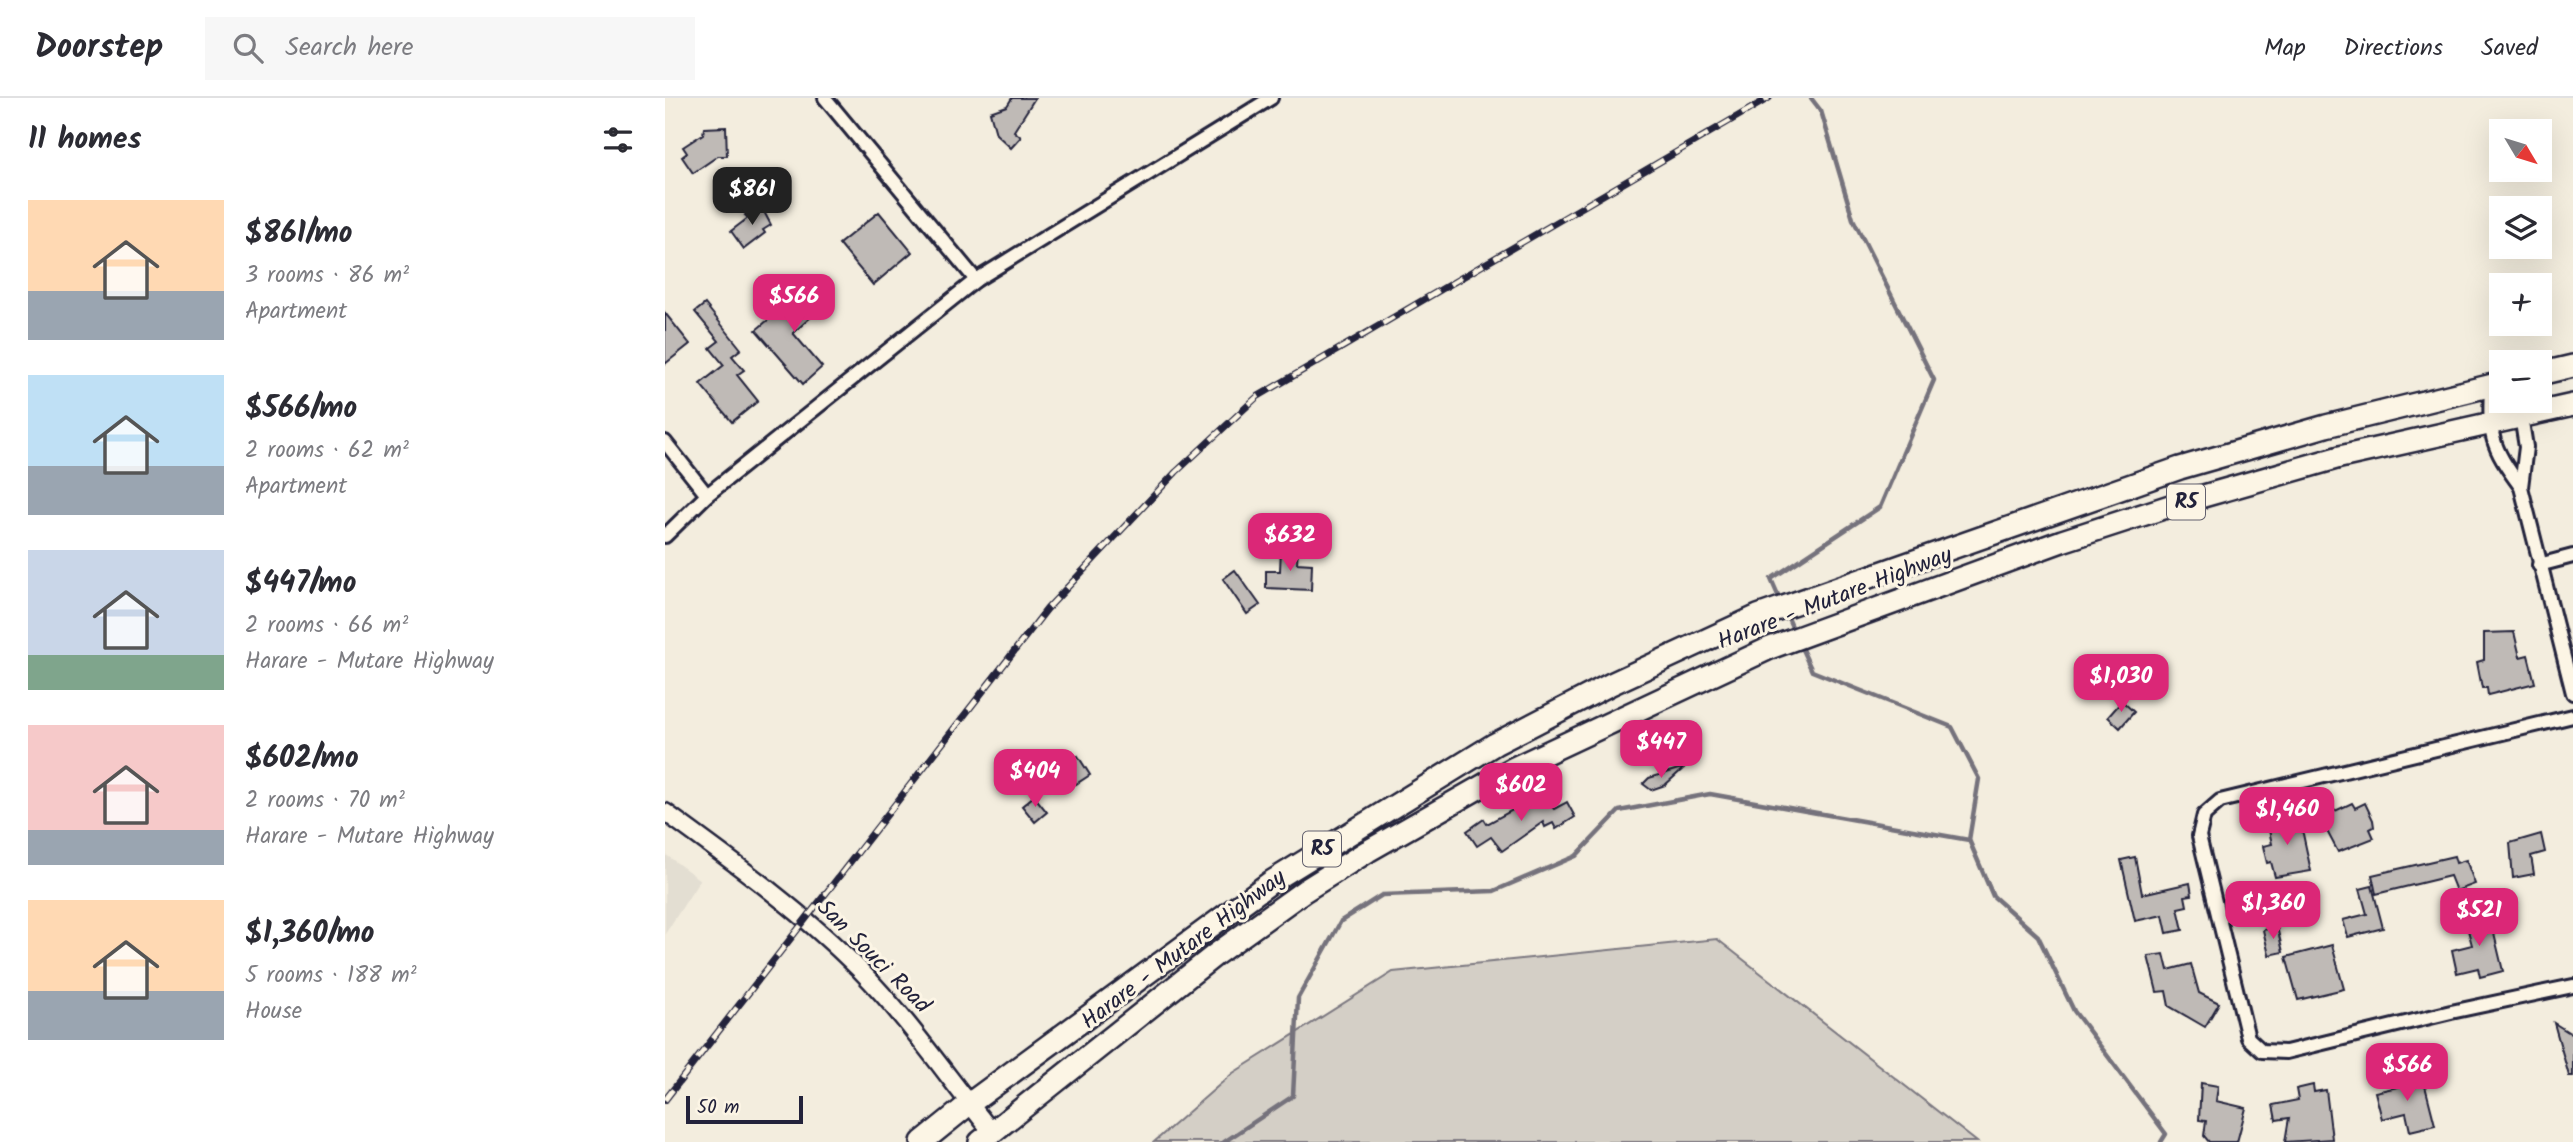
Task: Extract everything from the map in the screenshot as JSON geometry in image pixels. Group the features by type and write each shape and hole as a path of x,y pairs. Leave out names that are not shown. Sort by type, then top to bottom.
{"highway":[{"path":"2552,370 2573,366"},
{"name":"Harare - Mutare Highway","path":"922,1142 969,1104 1271,881 1495,744 1611,684 1758,616 2180,468 2326,426 2489,389"},
{"name":"Harare - Mutare Highway","path":"2552,406 2573,405"},
{"name":"Harare - Mutare Highway","path":"986,1137 1215,955 1304,891 1368,851 1512,769 1808,632 2062,541 2179,503 2340,457 2489,424 2506,413"}],"street":[{"path":"825,98 976,280"},
{"path":"665,536 707,495 976,280 1271,98"},
{"path":"2492,413 2489,424 2498,455 2521,487"},
{"path":"2516,413 2526,447 2521,487 2573,693"},
{"path":"665,442 707,495"},
{"path":"2539,565 2573,556"},
{"path":"2573,716 2220,801 2204,815 2199,836 2248,1038 2262,1051 2286,1052 2573,986"},
{"name":"San Souci Road","path":"665,812 806,919 837,947 896,1008 969,1104 986,1137"}],"shaded area":[{"path":"665,854 700,880 665,934"},
{"path":"1717,939 1977,1142 1154,1142 1233,1073 1393,972"}],"building":[{"path":"1012,98 1035,98 1014,131 1021,137 1011,148 996,134 990,112 1007,106"},
{"path":"726,127 727,156 718,156 693,173 682,157 687,153 683,147 703,134 704,128"},
{"path":"760,204 771,225 744,249 731,231 748,218 745,215"},
{"path":"879,212 912,252 873,285 839,244"},
{"path":"810,285 825,301 818,307 820,309 793,333 822,367 803,384 756,330"},
{"path":"705,304 741,349 732,356 744,370 737,375 758,401 732,422 700,384 724,365 710,348 719,341 695,312"},
{"path":"665,313 690,344 665,364"},
{"path":"1281,548 1298,548 1297,563 1312,564 1311,590 1266,588 1266,571 1280,571"},
{"path":"1235,570 1260,605 1247,614 1223,579"},
{"path":"2514,632 2520,657 2528,655 2535,683 2488,695 2487,688 2482,688 2477,662 2484,660 2484,633"},
{"path":"2122,701 2134,712 2120,728 2108,717"},
{"path":"1078,756 1090,775 1076,784 1064,765"},
{"path":"1685,767 1665,785 1651,790 1643,784 1649,778"},
{"path":"1540,795 1554,809 1567,802 1575,817 1556,829 1553,823 1545,827 1543,822 1502,851 1491,837 1477,846 1467,831 1484,819 1487,824"},
{"path":"1034,796 1047,812 1035,822 1022,806"},
{"path":"2352,803 2355,808 2365,803 2373,820 2374,827 2370,829 2374,838 2338,852 2320,818"},
{"path":"2290,815 2292,821 2300,820 2311,871 2275,877 2271,862 2267,863 2263,846 2272,844 2267,821"},
{"path":"2541,834 2545,852 2531,856 2534,874 2513,878 2510,843"},
{"path":"2454,856 2456,863 2466,860 2475,884 2456,891 2450,876 2376,894 2372,875"},
{"path":"2135,857 2142,894 2190,883 2192,895 2185,896 2187,906 2178,908 2183,930 2167,933 2163,915 2135,921 2121,860"},
{"path":"2372,886 2383,928 2348,937 2343,920 2367,914 2360,889"},
{"path":"2489,913 2503,971 2480,977 2478,968 2457,973 2452,950 2472,945 2465,919"},
{"path":"2277,927 2283,952 2269,955 2263,930"},
{"path":"2332,945 2344,989 2298,1000 2286,957"},
{"path":"2164,954 2168,970 2191,964 2199,993 2219,1003 2205,1027 2169,1006 2166,991 2157,992 2148,956"},
{"path":"2554,1023 2573,1035 2573,1076 2569,1076"},
{"path":"2422,1074 2435,1125 2410,1131 2406,1113 2382,1119 2375,1092 2398,1087 2397,1081"},
{"path":"2201,1083 2218,1086 2216,1101 2246,1108 2237,1142 2209,1142 2204,1136 2206,1121 2199,1120"},
{"path":"2313,1085 2314,1092 2326,1090 2332,1139 2285,1142 2289,1118 2276,1120 2273,1105 2298,1100 2296,1089"}],"waterway":[{"path":"1781,602 1771,579 1880,507 1934,380 1853,219 1821,111 1811,98"},
{"path":"1786,613 1795,634"},
{"path":"1800,645 1812,671 1952,727 1979,779 1969,840 1993,896 2038,936 2074,1011 2166,1134 2161,1142"},
{"path":"1224,1142 1293,1096 1298,998 1341,921 1382,895 1494,891 1576,856 1619,811 1710,794 1969,840"}],"railway":[{"path":"665,1100 1047,609 1176,472 1257,397 1769,98"}]}
